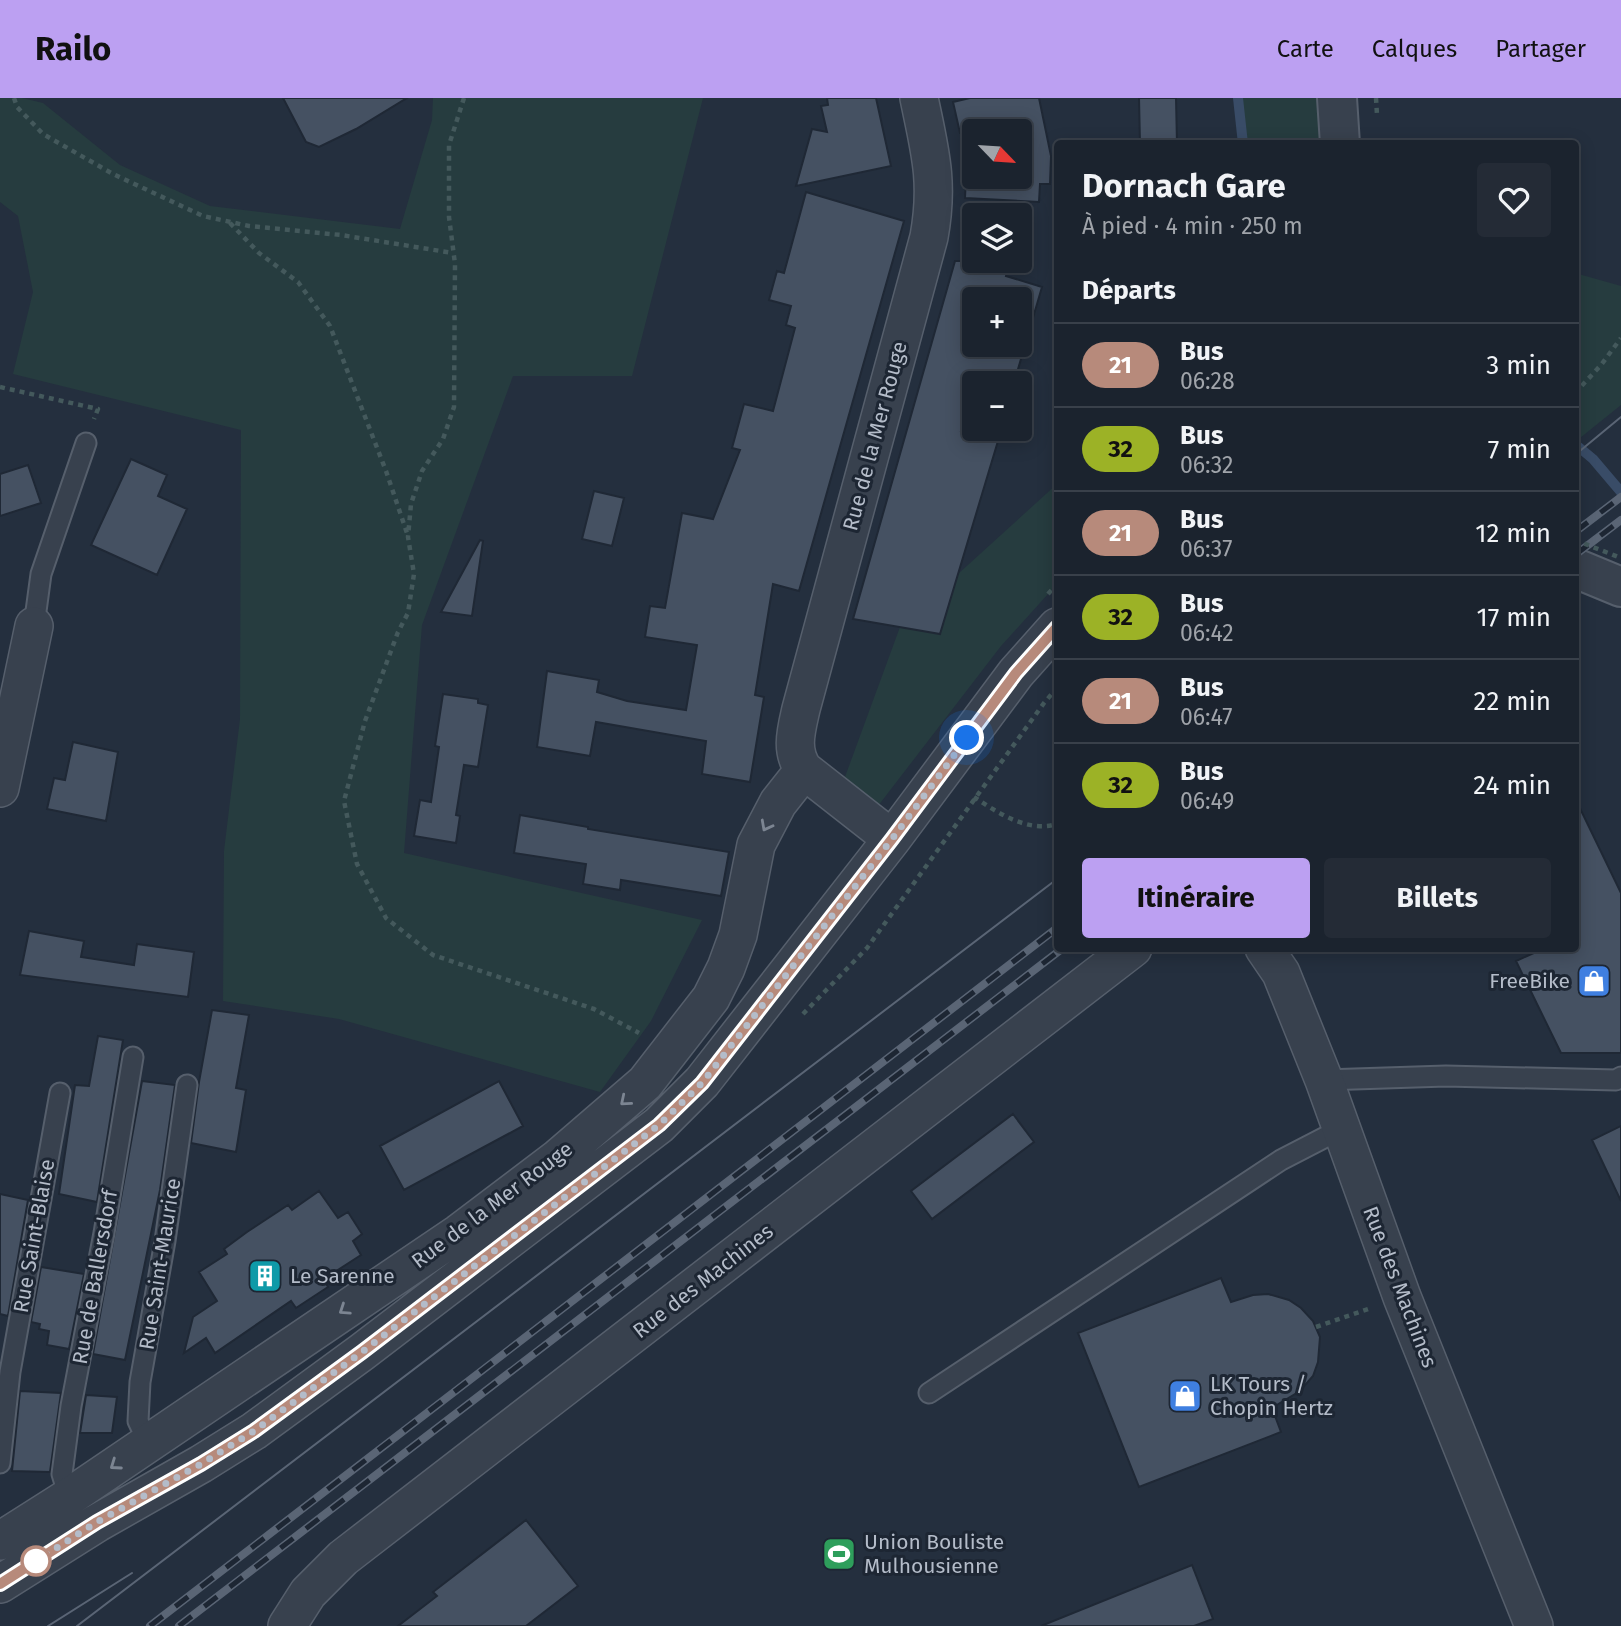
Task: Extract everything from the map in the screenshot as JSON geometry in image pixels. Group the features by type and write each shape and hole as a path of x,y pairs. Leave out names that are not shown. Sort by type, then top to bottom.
{"street":[{"name":"Rue de la Mer Rouge","path":"1,1537 69,1497 459,1233 558,1158 645,1083 710,998 726,968 738,935 756,845 778,803 804,770 794,749 801,709 922,264 935,205 934,168 919,98"},
{"path":"1337,98 1340,140"},
{"path":"1579,570 1621,587"},
{"path":"0,788 34,626"},
{"path":"0,1584 97,1522 254,1431 659,1125 702,1083 892,839 1016,673 1054,630"},
{"path":"804,770 892,839"},
{"name":"Rue des Machines","path":"287,1626 308,1593 343,1558 1128,952"},
{"name":"Rue des Machines","path":"1268,952 1281,973 1324,1080 1402,1297 1534,1626"}],"lane":[{"path":"34,626 41,575 86,443"},
{"name":"Rue de Ballersdorf","path":"69,1497 62,1474 71,1406 104,1233 133,1057"},
{"path":"1324,1080 1446,1076 1616,1080 1621,1077"},
{"name":"Rue Saint-Maurice","path":"148,1442 138,1421 140,1382 165,1241 187,1085"},
{"name":"Rue Saint-Blaise","path":"0,1463 10,1372 60,1093"},
{"path":"929,1393 1281,1160 1341,1129"}],"path":[{"path":"14,98 17,107 43,134 101,168 204,216 228,222 453,253"},
{"path":"408,537 414,493 422,471 443,439 454,407 449,145 464,98"},
{"path":"228,222 259,253 298,282 330,326 386,471 408,537 414,574 408,612 365,721 344,801 357,864 386,918 433,955 594,1009 670,1051"},
{"path":"1579,389 1621,338"},
{"path":"0,387 98,408 86,443"},
{"path":"1579,542 1621,558"},
{"path":"969,793 1013,820 1037,827 1054,824"},
{"path":"1316,1327 1402,1297"}],"green space":[{"path":"0,98 22,98 43,103 120,165 210,206 400,229 432,120 433,98 703,98 632,376 513,376 422,625 404,853 702,920 651,1021 600,1092 339,1019 223,1001 224,851 240,719 241,430 13,374 33,292 18,216 0,202"},
{"path":"1238,98 1337,98 1340,140 1243,140"},
{"path":"1579,274 1621,286 1621,405 1579,439"},
{"path":"1054,487 1054,587 1001,646 868,819 838,796 900,627 940,634 958,574"}],"building":[{"path":"283,98 407,98 356,129 319,147 306,142"},
{"path":"827,98 876,98 891,166 796,186 812,129 827,132 821,106 828,105"},
{"path":"970,98 1039,98 1051,156 1050,184 1040,184 1039,202 965,198 965,189 1032,189 1032,119 962,119 960,133 953,102"},
{"path":"1139,98 1176,98 1177,140 1140,140"},
{"path":"806,192 904,221 799,591 773,584 755,695 764,697 750,782 702,774 706,741 596,722 590,756 537,747 547,671 599,680 597,692 627,701 686,710 697,645 645,637 650,606 665,608 682,513 713,519 740,450 732,448 744,404 773,411 795,328 786,325 791,306 769,300 777,271 784,273"},
{"path":"955,261 962,261 962,273 1007,273 1006,276 1042,287 1032,321 1032,287 962,287 962,357 1022,357 1018,371 962,371 962,441 998,441 940,634 853,619"},
{"path":"131,459 167,475 158,496 187,509 157,575 91,545"},
{"path":"28,465 41,503 0,516 0,474"},
{"path":"594,491 624,498 612,546 582,539"},
{"path":"480,540 483,541 472,616 441,612"},
{"path":"443,694 478,699 478,703 488,705 478,767 464,765 456,815 460,816 456,843 414,836 420,800 431,802 439,747 435,746"},
{"path":"73,742 118,752 106,821 47,809 54,778 65,780"},
{"path":"1579,806 1621,893 1621,1053 1561,1053 1516,961 1536,952 1579,952"},
{"path":"520,815 729,852 721,896 621,880 620,890 583,884 586,864 514,853"},
{"path":"29,931 84,941 81,957 134,965 137,944 194,952 188,997 20,975"},
{"path":"212,1010 249,1015 236,1088 246,1090 236,1152 191,1143"},
{"path":"98,1036 123,1040 97,1202 59,1194 75,1085 89,1086"},
{"path":"142,1081 175,1085 160,1190 125,1360 93,1354"},
{"path":"499,1081 523,1126 404,1190 380,1146"},
{"path":"1013,1114 1034,1142 932,1219 911,1191"},
{"path":"1621,1126 1621,1201 1592,1140"},
{"name":"Le Sarenne","path":"319,1191 338,1218 348,1212 362,1234 353,1241 361,1255 324,1279 328,1287 296,1308 291,1301 215,1353 206,1338 184,1353 193,1317 217,1301 199,1272 227,1254 224,1249 247,1232 288,1205 292,1210"},
{"path":"0,1194 28,1200 8,1316 0,1314"},
{"path":"41,1267 84,1274 69,1349 47,1345 49,1331 39,1329 40,1324 31,1322"},
{"name":"LK Tours / Chopin Hertz","path":"1221,1278 1231,1302 1253,1295 1268,1294 1289,1300 1301,1308 1313,1321 1320,1337 1318,1362 1313,1376 1300,1391 1272,1408 1281,1432 1139,1487 1078,1333"},
{"path":"20,1391 61,1393 50,1472 12,1471"},
{"path":"86,1395 117,1397 112,1433 80,1433"},
{"path":"526,1520 578,1586 526,1626 398,1626 437,1596 433,1592"},
{"path":"1192,1565 1213,1619 1194,1626 1041,1626"}],"waterway":[{"path":"1238,98 1243,140"},
{"path":"1579,447 1593,459 1621,492"}],"tram line":[{"path":"1579,452 1621,417"},
{"path":"77,1626 1054,881"},
{"path":"48,1626 132,1573"}],"railway":[{"path":"1579,529 1621,497"},
{"path":"1579,552 1621,520"},
{"path":"150,1626 1054,930"},
{"path":"179,1626 1058,952"}],"bus line":[{"name":"21","path":"0,1584 97,1522 254,1431 659,1125 702,1083 892,839 1016,673 1054,630"}],"place":[{"name":"FreeBike","path":"1594,981"},
{"name":"Le Sarenne","path":"265,1276"},
{"name":"LK Tours / Chopin Hertz","path":"1185,1396"},
{"name":"Union Bouliste Mulhousienne","path":"839,1554"}],"route":[{"path":"36,1561 97,1522 254,1431 659,1125 702,1083 967,738"}]}
